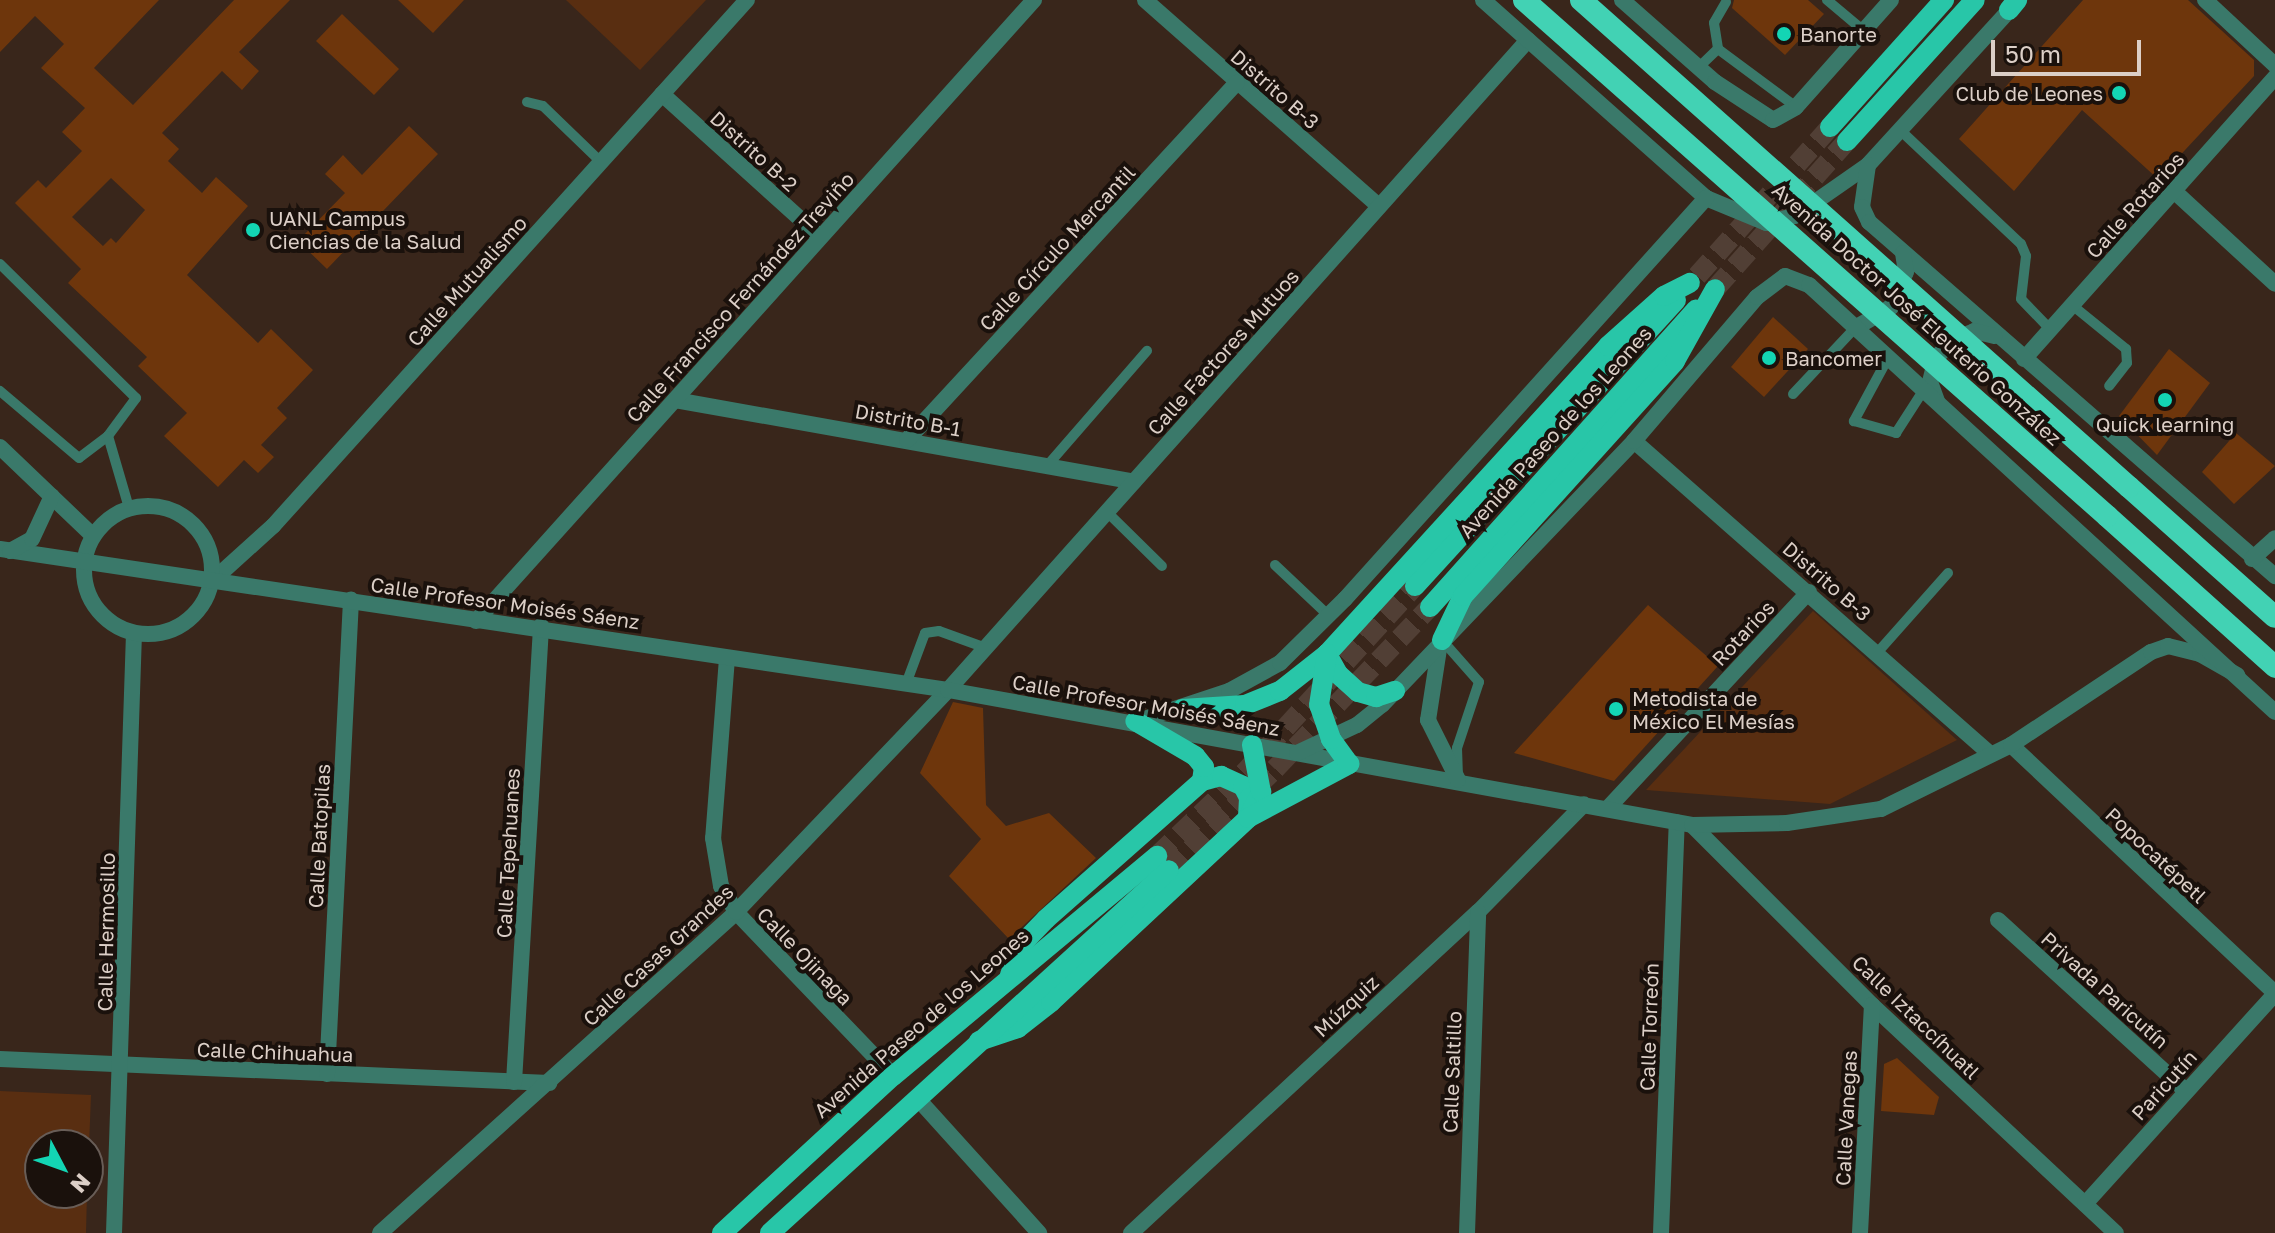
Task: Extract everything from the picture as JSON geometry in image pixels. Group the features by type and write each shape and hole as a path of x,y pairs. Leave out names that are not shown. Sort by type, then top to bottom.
{"highway":[{"name":"Avenida Doctor José Eleuterio González","path":"1524,0 2275,667"},
{"name":"Avenida Doctor José Eleuterio González","path":"1581,0 2275,617"}],"main road":[{"path":"1830,127 1944,0"},
{"path":"1847,141 1975,0"},
{"name":"Avenida Paseo de los Leones","path":"1327,654 1608,346 1664,296 1694,279 1415,586"},
{"name":"Avenida Paseo de los Leones","path":"1430,607 1715,289 1675,361 1463,596 1442,640"},
{"path":"1327,654 1338,674 1358,692 1376,697 1395,691"},
{"path":"1182,709 1245,705 1280,691 1327,654"},
{"path":"979,1041 1018,1028 1051,1002 1248,818 1349,764 1331,739 1319,705 1327,654"},
{"path":"1135,721 1195,756 1204,767 1202,781"},
{"path":"1248,818 1261,792 1252,745"},
{"path":"1010,975 1020,946 1046,919 1202,781 1221,776 1243,786 1249,798 1248,818"},
{"name":"Avenida Paseo de los Leones","path":"722,1233 893,1076 1010,975 1163,863 918,1099 770,1233"}],"street":[{"name":"Calle Mutualismo","path":"134,633 167,631 196,612 211,582 273,526 747,0"},
{"name":"Calle Francisco Fernández Treviño","path":"476,621 1034,0"},
{"name":"Distrito B-3","path":"1145,0 1379,206"},
{"path":"1483,0 1706,198 1766,223 1795,216 1868,165 2015,3"},
{"path":"1622,0 1698,68 1766,119 1778,120 1796,107 1891,0"},
{"path":"2205,0 2275,65"},
{"name":"Calle Factores Mutuos","path":"948,690 1528,40"},
{"name":"Calle Rotarios","path":"2024,359 2275,77"},
{"name":"Calle Círculo Mercantil","path":"907,440 1237,83"},
{"name":"Distrito B-2","path":"662,94 819,236"},
{"path":"1868,165 1862,207 1869,222 2275,576"},
{"path":"2174,191 2275,284"},
{"path":"1135,721 1182,709 1256,680 1328,615 1706,198"},
{"path":"1855,328 1891,307 1906,272 1903,253"},
{"path":"1297,753 1357,725 1395,691 1634,441 1773,282 1797,277 2275,712"},
{"path":"1939,405 1930,382 1936,358 1953,340 1974,331 2000,337"},
{"name":"Distrito B-1","path":"675,400 1134,482"},
{"name":"Distrito B-3","path":"1634,441 1991,755"},
{"path":"0,447 92,535"},
{"path":"5,550 32,539 52,496"},
{"path":"134,633 116,626 95,606 84,580 84,560 92,535 129,508 166,508 196,527 211,559 211,582"},
{"path":"2252,559 2275,538"},
{"name":"Calle Profesor Moisés Sáenz","path":"5,550 476,621 541,626 727,658 948,690 1135,721 1349,764 1458,780 1685,824 1799,822 1881,809 2011,745 2151,652 2168,646 2200,654 2237,675"},
{"name":"Rotarios","path":"1608,808 1809,592"},
{"path":"1327,654 1345,599"},
{"name":"Calle Batopilas","path":"327,1074 351,600"},
{"name":"Calle Tepehuanes","path":"514,1082 541,626"},
{"name":"Calle Hermosillo","path":"114,1233 123,1066 134,633"},
{"path":"1442,640 1431,670 1428,720 1458,780"},
{"name":"Calle Ojinaga","path":"727,658 713,838 717,875 736,912 893,1076"},
{"name":"Calle Casas Grandes","path":"380,1233 736,912 948,690"},
{"name":"Popocatépetl","path":"2011,745 2275,994"},
{"name":"Múzquiz","path":"1131,1233 1478,912 1584,804"},
{"name":"Calle Iztaccíhuatl","path":"1685,824 1872,1005 2116,1233"},
{"name":"Calle Torreón","path":"1661,1233 1685,824"},
{"name":"Calle Saltillo","path":"1467,1233 1478,912"},
{"name":"Privada Paricutín","path":"1998,920 2185,1090"},
{"name":"Paricutín","path":"2085,1204 2275,994"},
{"name":"Calle Vanegas","path":"1860,1233 1872,1005"},
{"name":"Calle Chihuahua","path":"0,1059 549,1083"},
{"path":"918,1099 1039,1233"}],"lane":[{"path":"1827,0 1864,31"},
{"path":"1726,2 1714,23 1718,49 1796,107"},
{"path":"1698,68 1718,49"},
{"path":"527,102 543,106 601,162"},
{"path":"1900,130 2021,244 2026,256 2021,299 2050,329"},
{"path":"0,264 133,391 134,406 108,436 84,457 72,457 0,391"},
{"path":"2072,305 2126,349 2127,363 2109,386"},
{"path":"1793,394 1855,328"},
{"path":"1046,467 1147,351"},
{"path":"1888,358 1854,421 1896,433 1923,391"},
{"path":"108,436 129,508"},
{"path":"1107,512 1162,566"},
{"path":"1275,565 1328,615"},
{"path":"1877,653 1948,573"},
{"path":"906,684 925,633 939,631 986,648"},
{"path":"1442,640 1479,682 1457,748 1458,780"}],"shaded area":[{"path":"566,0 706,0 640,70"},
{"path":"1813,611 1957,740 1830,804 1646,790"},
{"path":"0,1091 91,1095 90,1129 24,1129 24,1209 87,1209 86,1233 0,1233"}],"building":[{"path":"0,0 159,0 94,68 133,105 234,0 290,0 239,52 259,71 242,90 222,71 162,133 179,149 168,161 202,193 216,177 248,206 187,275 258,343 271,329 313,370 277,408 287,418 261,445 274,457 258,473 244,460 218,487 164,436 187,413 138,366 147,357 68,283 81,269 15,203 38,180 46,188 82,151 62,132 85,108 41,68 64,44 35,16 0,52","holes":["111,178 145,210 116,243 111,238 103,246 72,217"]},
{"path":"398,0 464,0 433,33"},
{"name":"Banorte","path":"1734,0 1808,0 1824,14 1785,55 1732,8"},
{"name":"Club de Leones","path":"2083,0 2188,0 2254,60 2254,76 2158,179 2082,110 2014,191 1959,139"},
{"path":"342,14 399,69 374,95 316,41"},
{"path":"409,126 438,154 327,269 298,241 345,193 325,174 343,155 362,175"},
{"name":"Bancomer","path":"1773,317 1808,349 1764,397 1731,367"},
{"name":"Quick learning","path":"2169,349 2210,383 2157,455 2119,416"},
{"path":"2236,433 2275,466 2234,504 2202,472"},
{"name":"Metodista de México El Mesías","path":"1648,605 1718,666 1614,781 1514,753"},
{"path":"953,702 983,708 986,805 1006,826 1049,813 1096,858 1009,939 949,876 981,839 920,773"},
{"path":"1897,1058 1939,1097 1934,1115 1881,1111 1884,1064"}],"tunnel":[{"path":"1697,276 1830,127"},
{"path":"1715,289 1847,141"},
{"path":"1157,856 1245,772 1415,586"},
{"path":"1169,870 1275,769 1430,607"}],"place":[{"name":"Banorte","path":"1784,34"},
{"name":"Club de Leones","path":"2119,93"},
{"name":"UANL Campus Ciencias de la Salud","path":"253,230"},
{"name":"Bancomer","path":"1769,358"},
{"name":"Quick learning","path":"2165,400"},
{"name":"Metodista de México El Mesías","path":"1616,709"}]}
